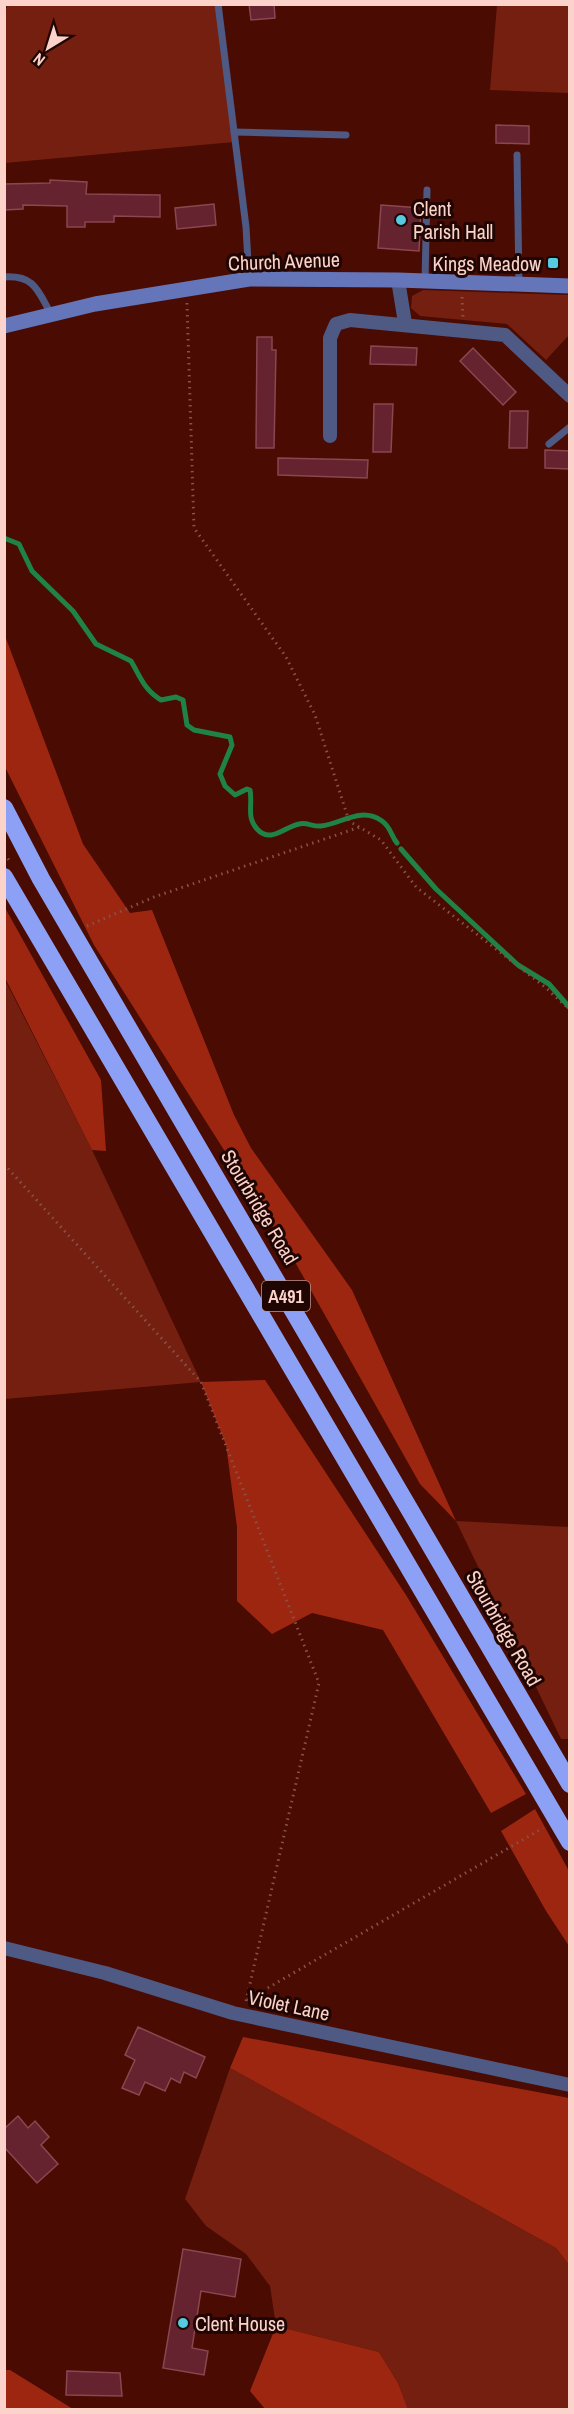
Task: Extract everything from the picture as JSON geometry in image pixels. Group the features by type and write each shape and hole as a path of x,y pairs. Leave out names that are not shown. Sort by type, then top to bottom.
{"highway":[{"name":"Stourbridge Road","path":"4,808 41,879 570,1784"},
{"name":"A491","path":"8,870 570,1842"}],"street":[{"name":"Church Avenue","path":"4,326 96,303 249,279 398,280 570,286"},
{"path":"398,280 405,323"},
{"path":"330,436 330,338 336,324 351,320 405,323 505,334 570,396"},
{"name":"Violet Lane","path":"4,1948 105,1973 233,2013 570,2085"}],"lane":[{"path":"218,4 246,227 249,279"},
{"path":"234,132 346,135"},
{"path":"517,155 519,285"},
{"path":"425,282 427,190"},
{"path":"4,277 17,276 34,283 51,314"},
{"path":"549,444 570,427"}],"path":[{"path":"462,283 464,330"},
{"path":"187,289 194,528 286,657 315,715 349,821 361,826 381,840 416,887 545,987 570,1010"},
{"path":"85,927 154,897 361,826"},
{"path":"4,854 8,870"},
{"path":"4,1164 201,1382 319,1683 247,2000 557,1820"}],"shaded area":[{"path":"8,4 218,5 234,142 5,163 4,14"},
{"path":"497,5 569,5 569,93 490,90"},
{"path":"423,290 569,295 569,335 546,360 507,324 420,316 411,308 412,296"},
{"path":"4,633 83,844 130,913 152,910 234,1115 251,1148 352,1290 456,1521 420,1484 295,1262 94,945 5,767"},
{"path":"4,906 101,1080 106,1151 92,1150 5,978"},
{"path":"4,978 92,1150 201,1382 5,1399"},
{"path":"265,1380 406,1595 526,1794 491,1813 383,1630 312,1613 272,1634 237,1601 237,1527 226,1445 201,1382"},
{"path":"456,1521 569,1527 569,1739 561,1739"},
{"path":"535,1809 569,1871 569,1946 546,1911 501,1831"},
{"path":"243,2037 569,2098 569,2265 556,2248 230,2068"},
{"path":"230,2068 556,2248 569,2265 569,2409 408,2409 398,2383 379,2352 276,2326 270,2286 246,2254 206,2226 185,2199"},
{"path":"276,2326 379,2352 398,2383 408,2409 265,2409 250,2391"},
{"path":"5,2370 10,2370 73,2409 5,2409"}],"building":[{"path":"249,4 274,4 275,18 251,20"},
{"path":"496,125 529,126 529,144 496,143"},
{"path":"50,180 87,182 86,194 160,195 160,217 114,216 114,222 85,222 85,227 67,227 67,206 23,205 23,209 4,210 4,184 50,183"},
{"path":"214,204 216,225 177,229 175,208"},
{"name":"Clent Parish Hall","path":"381,205 421,208 419,251 378,248"},
{"path":"257,337 272,337 272,350 276,350 274,448 256,448"},
{"path":"371,346 417,348 416,365 370,364"},
{"path":"473,348 516,392 503,405 460,361"},
{"path":"374,404 393,404 391,452 373,452"},
{"path":"510,411 528,411 527,448 509,448"},
{"path":"545,450 570,451 570,469 545,468"},
{"path":"278,458 368,460 367,478 278,475"},
{"path":"138,2027 205,2057 196,2078 184,2072 180,2083 171,2078 165,2091 145,2082 139,2095 122,2088 135,2060 125,2055"},
{"path":"18,2116 28,2128 35,2121 49,2137 41,2145 58,2164 37,2183 4,2147 4,2129"},
{"name":"Clent House","path":"183,2249 241,2259 235,2297 201,2291 192,2348 208,2351 204,2375 163,2368"},
{"path":"67,2371 120,2373 122,2396 66,2395"}],"waterway":[{"path":"4,538 19,544 32,571 73,611 96,644 131,661 146,687 161,700 176,697 183,700 187,725 194,730 230,737 232,745 220,774 225,786 235,795 247,789 250,790 252,820 262,833 272,835 299,824 329,825 351,817 366,815 385,823 397,843"},
{"path":"401,849 436,889 518,965 549,984 570,1008"}],"place":[{"name":"Clent Parish Hall","path":"401,220"},
{"name":"Kings Meadow","path":"553,263"},
{"name":"Clent House","path":"183,2323"}]}
